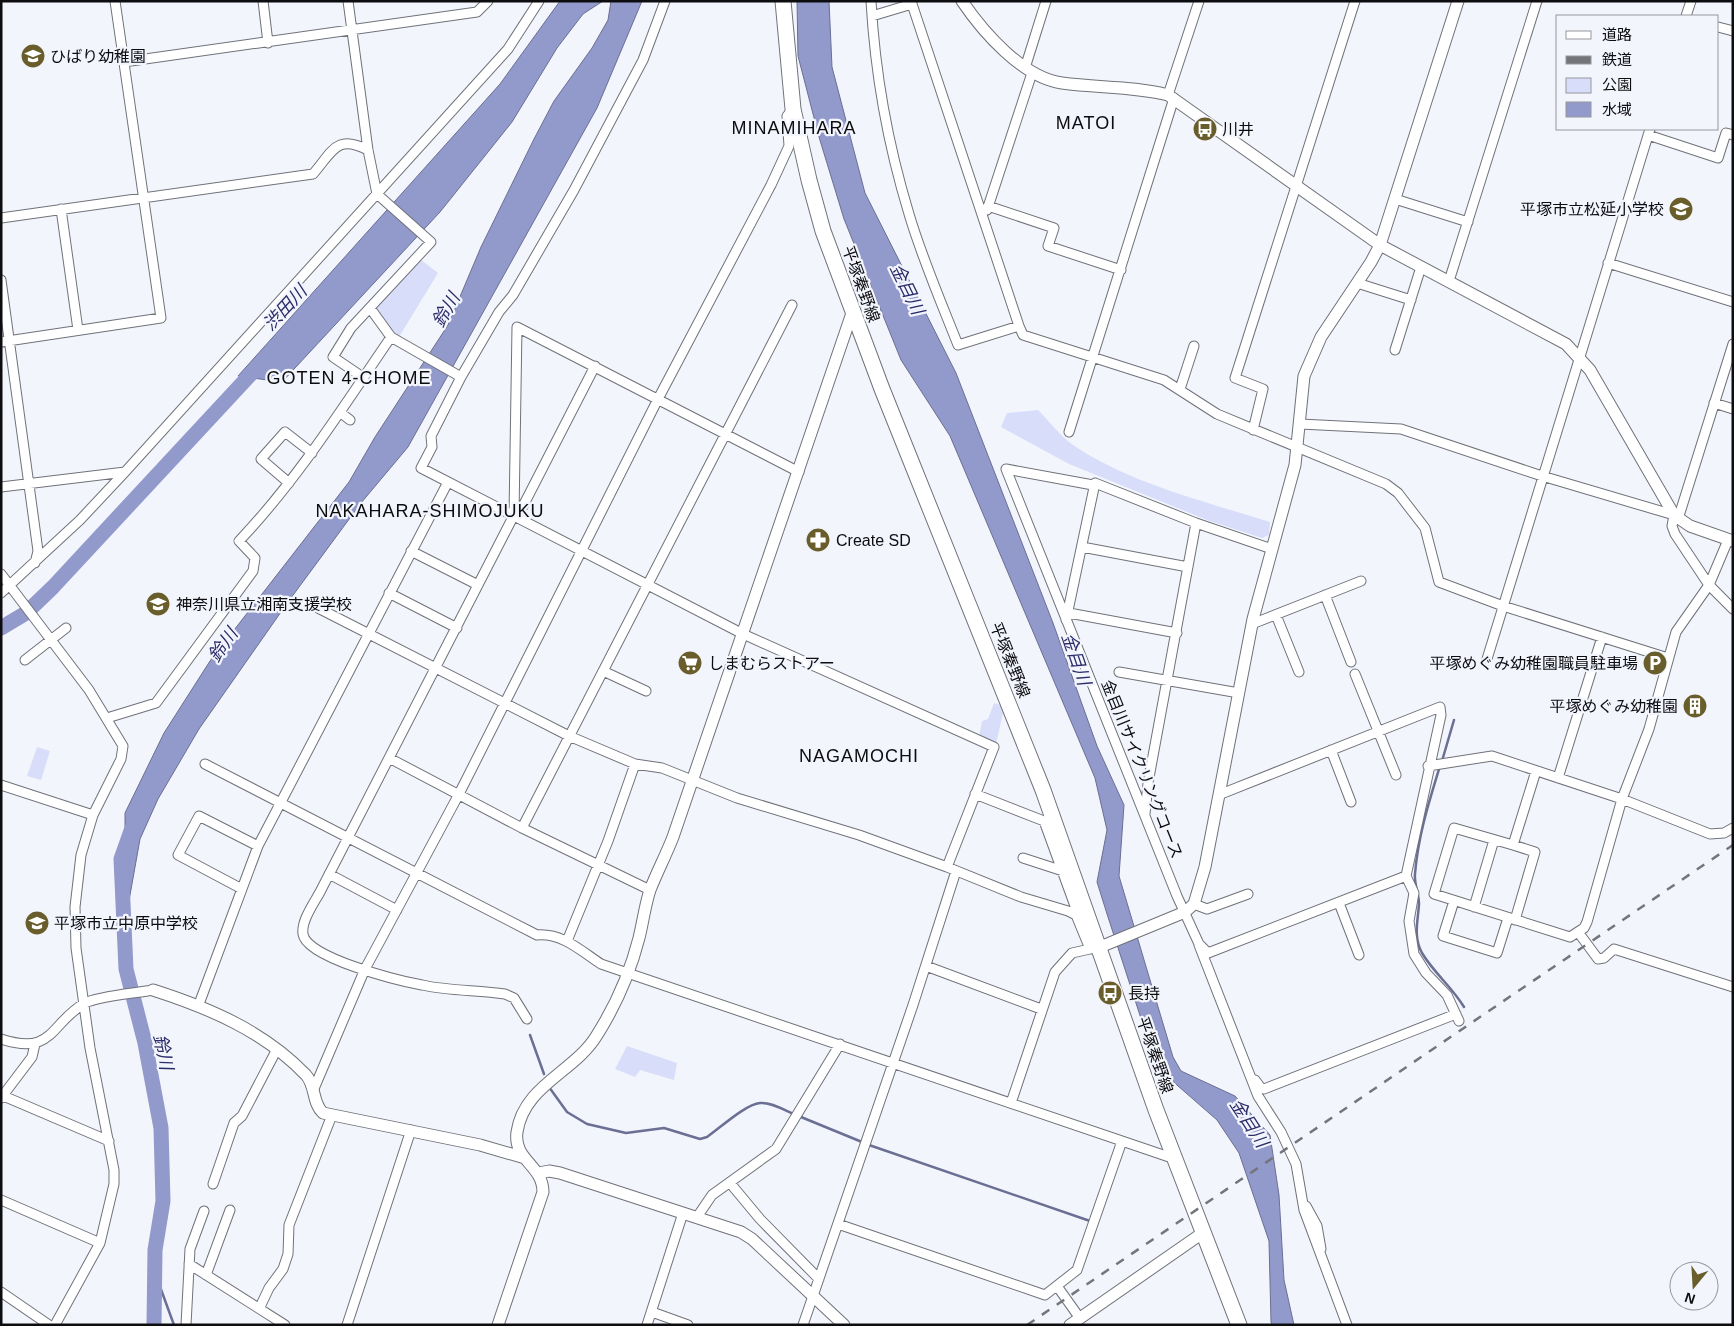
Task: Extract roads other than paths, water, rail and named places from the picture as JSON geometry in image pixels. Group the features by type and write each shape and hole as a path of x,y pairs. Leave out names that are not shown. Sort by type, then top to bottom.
{"main road":[{"name":"平塚秦野線","path":"783,1 793,109 809,180 824,231 852,312 1043,790 1095,948 1239,1325"}],"street":[{"path":"5,341 161,318 115,1"},
{"path":"263,1 268,43"},
{"path":"348,1 368,150 377,194 430,242 350,328 334,357 364,378"},
{"path":"124,62 477,12 488,1"},
{"path":"1,593 11,586 80,520 125,472 508,48 539,1"},
{"path":"665,1 642,60 574,190 513,295 499,312 461,377 431,436 432,447 421,468 743,634 994,747 947,867"},
{"path":"871,1 881,92 897,169 909,215 958,345 1018,326"},
{"path":"962,1 977,23 1028,70 1062,84 1136,88 1171,96 1296,187 1380,245 1558,340 1579,356 1590,370 1676,517"},
{"path":"984,219 1028,70 1046,1"},
{"path":"1069,432 1120,270 1199,1"},
{"path":"1253,430 1263,389 1235,378 1355,1"},
{"path":"1011,1103 1041,1009 1057,968 1075,952 1095,948 1182,913 1194,904 1205,867 1221,794 1252,624 1299,446 1300,396 1308,362 1321,337 1380,245 1458,1"},
{"path":"1449,281 1537,1"},
{"path":"1686,15 1691,1"},
{"path":"872,16 912,4 1018,326 1024,335 1164,380 1218,414 1253,430 1299,446 1386,484 1398,493 1425,528 1438,582 1503,606 1668,658"},
{"path":"1719,26 1733,31"},
{"path":"313,1091 365,969 459,794 658,399 771,185 789,146 787,116 793,109"},
{"path":"1487,658 1649,132 1718,158 1726,133 1733,136"},
{"path":"1,218 313,174 339,145 352,142 368,150"},
{"path":"1395,199 1468,222"},
{"path":"988,206 1054,228 1048,246 1120,270"},
{"path":"61,210 78,330"},
{"path":"1608,263 1733,302"},
{"path":"1395,350 1421,267"},
{"path":"1,280 5,341 29,483 38,550 35,563"},
{"path":"1357,283 1411,300"},
{"path":"522,828 792,305"},
{"path":"370,308 392,338 461,377"},
{"path":"498,1325 543,1192 543,1181 539,1173 525,1158 516,1144 517,1130 526,1106 534,1095 568,1068 597,1036 629,972 650,890 673,837 693,781 852,312"},
{"path":"514,515 517,327 799,472"},
{"path":"107,718 156,703 253,571 254,558 239,541 265,514 289,483 341,413 392,338"},
{"path":"1733,344 1672,526 1675,534 1709,585 1733,609"},
{"path":"1180,389 1194,346"},
{"path":"527,1019 514,998 506,994 424,986 365,969 317,951 304,937 306,919 514,515 522,508 595,366"},
{"path":"1714,403 1733,409"},
{"path":"341,413 350,420"},
{"path":"1300,424 1400,429 1542,476 1676,517 1730,540 1709,585 1676,632 1649,729 1622,799 1587,922 1578,932 1570,937 1512,919 1474,907 1454,901 1434,894 1454,828 1535,852 1512,919 1497,952 1443,936 1454,901"},
{"path":"289,483 261,460 285,432 312,452"},
{"name":"金目川サイクリングコース","path":"1093,485 1006,469 1068,617 1182,913 1198,942"},
{"path":"1,487 125,472"},
{"path":"199,1004 258,846 448,482"},
{"path":"1177,633 1068,617 1093,485 1095,483 1196,523 1272,549"},
{"path":"1145,817 1148,783 1196,523"},
{"path":"1082,547 1188,567"},
{"path":"411,551 478,585"},
{"path":"1,574 51,638 107,718 122,746 121,759 93,814 81,856 75,907 76,948 86,1003 90,1048 109,1141 114,1170 114,1184 100,1243 55,1325"},
{"path":"1252,624 1361,581"},
{"path":"389,593 457,628"},
{"path":"1324,595 1351,662"},
{"path":"318,608 569,736 635,764 662,768 761,806 859,835 947,867 1021,897 1068,911 1076,916"},
{"path":"1276,615 1299,672"},
{"path":"25,660 66,628"},
{"path":"1558,778 1602,637"},
{"path":"603,671 646,692"},
{"path":"1119,672 1239,693"},
{"path":"1355,674 1396,775"},
{"path":"1221,794 1440,707 1441,714 1428,766 1406,876 1414,893 1409,921 1414,954 1426,973 1447,995 1457,1018 1264,1089 1261,1088 1247,1069"},
{"path":"1331,750 1351,802"},
{"path":"1428,766 1492,756 1622,799 1710,834 1724,833 1733,828"},
{"path":"389,758 597,866 650,890"},
{"path":"205,764 537,935 547,934 567,940 601,964 1175,1159"},
{"path":"567,940 635,764"},
{"path":"1513,846 1536,771"},
{"path":"1,784 93,814"},
{"path":"975,794 1044,821 1063,870 1076,916 1095,948"},
{"path":"242,889 178,855 199,816 258,846"},
{"path":"1474,907 1494,840"},
{"path":"1023,858 1063,870"},
{"path":"803,1325 926,966 956,871"},
{"path":"329,874 397,910"},
{"path":"1198,942 1208,953 1406,876"},
{"path":"1194,904 1207,909 1248,894"},
{"path":"1339,903 1359,955"},
{"path":"1578,932 1598,959 1604,958 1614,949 1733,987"},
{"path":"1198,942 1210,978 1258,1096 1281,1132 1296,1164 1303,1203 1308,1207 1318,1226 1322,1246 1320,1254 1347,1325"},
{"path":"926,966 1041,1009"},
{"path":"1,1038 17,1044 36,1044 86,1003 153,990 199,1004 252,1031 277,1049 308,1077 316,1107 323,1113 480,1145 525,1158"},
{"path":"36,1044 32,1057 2,1096 109,1141"},
{"path":"697,1217 712,1196 776,1149 840,1044"},
{"path":"213,1184 234,1123 242,1116 277,1049"},
{"path":"260,1307 269,1288 283,1269 288,1254 289,1225 332,1115"},
{"path":"347,1325 411,1130"},
{"path":"838,1224 1045,1295 1077,1270 1122,1141"},
{"path":"539,1173 549,1171 560,1173 741,1232 752,1239 844,1325"},
{"path":"730,1183 760,1219 819,1279"},
{"path":"1,1200 100,1243"},
{"path":"206,1274 230,1210"},
{"path":"186,1325 190,1250 204,1211"},
{"path":"647,1325 683,1213"},
{"path":"1057,1286 1074,1321 1204,1232"},
{"path":"189,1264 260,1307 285,1325"},
{"path":"1,1292 49,1325"},
{"path":"652,1312 688,1325"}],"water":[{"path":"560,1 603,1 583,14 557,48 512,122 440,212 282,382 238,376 500,84"},
{"path":"611,1 642,1 597,108 408,447 361,503 288,602 199,729 158,799 140,839 125,923 125,813 164,733 210,661 349,482 375,437 448,325 481,247 534,139 554,101 592,48 608,20"},
{"name":"金目川","path":"797,1 829,1 832,67 865,193 956,373 1053,623 1097,746 1124,805 1119,876 1173,1057 1181,1071 1235,1096 1270,1135 1279,1195 1284,1280 1294,1325 1272,1325 1271,1322 1269,1241 1239,1153 1217,1120 1170,1079 1148,1040 1097,882 1107,830 1095,778 950,436 901,360 844,219 819,137 798,56"}],"waterway":[{"name":"渋田川","path":"1,628 26,613 53,587 262,362"},
{"path":"1442,761 1454,720"},
{"path":"1440,766 1416,860 1415,878 1419,904 1417,935 1422,953 1464,1007"},
{"name":"鈴川","path":"132,828 121,859 126,969 145,1043 161,1128 163,1201 155,1250 154,1325"},
{"path":"530,1035 544,1074"},
{"path":"549,1087 567,1112 587,1124 626,1133 664,1128 700,1139 707,1137 748,1107 760,1103 773,1105 794,1114"},
{"path":"801,1117 862,1142"},
{"path":"869,1145 1090,1221"},
{"path":"155,1273 174,1325"}],"railway":[{"path":"1027,1325 1733,845"}],"place":[{"name":"ひばり幼稚園","path":"33,56"},
{"name":"川井","path":"1205,129"},
{"name":"平塚市立松延小学校","path":"1681,209"},
{"name":"Create SD","path":"818,540"},
{"name":"神奈川県立湘南支援学校","path":"158,604"},
{"name":"しまむらストアー","path":"690,663"},
{"name":"平塚めぐみ幼稚園職員駐車場","path":"1655,663"},
{"name":"平塚めぐみ幼稚園","path":"1695,706"},
{"name":"平塚市立中原中学校","path":"37,923"},
{"name":"長持","path":"1110,993"}],"district":[{"name":"MATOI","path":"1086,123"},
{"name":"MINAMIHARA","path":"794,128"},
{"name":"GOTEN 4-CHOME","path":"349,378"},
{"name":"NAKAHARA-SHIMOJUKU","path":"430,511"},
{"name":"NAGAMOCHI","path":"859,756"}]}
